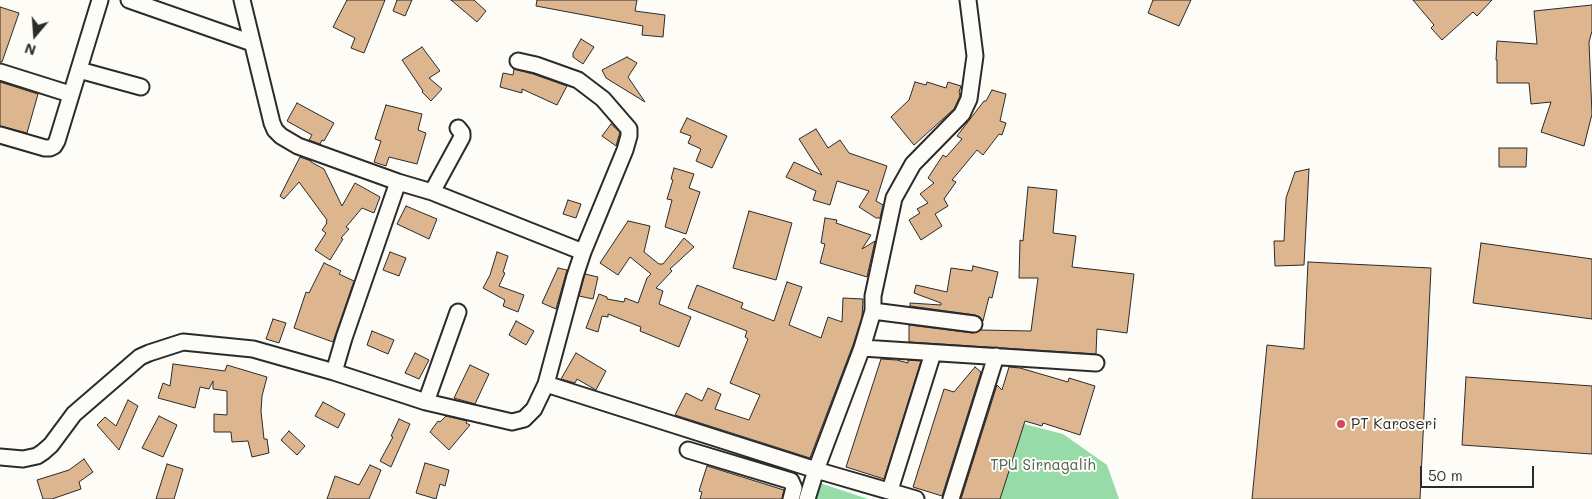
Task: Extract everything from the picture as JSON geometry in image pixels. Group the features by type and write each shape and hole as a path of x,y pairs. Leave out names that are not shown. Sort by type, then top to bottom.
{"street":[{"path":"0,135 45,148 54,146 100,0"},
{"path":"129,0 252,43"},
{"path":"242,0 275,130 298,146 398,182 432,192 583,252"},
{"path":"807,499 862,348 873,311 872,296 894,198 913,164 962,114 969,99 975,56 968,0"},
{"path":"0,457 22,458 37,456 51,445 74,414 140,357 183,342 253,349 334,372 426,402 505,421 519,422 524,419 534,409 546,384 583,252 625,150 629,129 603,99 578,80 536,65 518,61"},
{"path":"79,70 141,87"},
{"path":"0,72 70,94"},
{"path":"432,192 462,137 462,133 458,128"},
{"path":"334,372 398,182"},
{"path":"873,311 974,324"},
{"path":"426,402 458,312"},
{"path":"862,348 1096,363"},
{"path":"890,490 933,353"},
{"path":"951,499 996,356"},
{"path":"546,384 816,470 916,499"},
{"path":"688,450 791,481 794,488 791,499"}],"green space":[{"name":"TPU Sirnagalih","path":"1020,423 1063,434 1107,465 1119,499 994,499"},
{"path":"820,483 868,499 814,499"}],"building":[{"path":"347,0 385,0 364,53 351,48 355,38 333,27"},
{"path":"397,0 412,0 405,16 393,11"},
{"path":"451,0 474,0 486,11 477,22"},
{"path":"537,0 637,0 635,11 665,15 663,37 642,35 643,26 536,6"},
{"path":"1153,0 1191,0 1179,26 1148,13"},
{"path":"1413,0 1492,0 1477,16 1473,12 1442,40 1431,28 1434,25"},
{"path":"1592,5 1592,31 1589,42 1592,114 1584,146 1541,132 1551,102 1531,104 1529,83 1497,83 1497,41 1537,44 1534,11"},
{"path":"0,7 19,13 2,62 0,62"},
{"path":"581,39 594,47 583,64 573,57 573,53"},
{"path":"422,47 440,71 429,78 442,89 431,101 422,92 402,60"},
{"path":"627,57 637,63 628,77 645,102 606,78 602,70"},
{"path":"514,69 567,86 557,105 522,89 522,93 500,87 503,73 513,75"},
{"path":"0,82 38,94 27,133 0,126"},
{"path":"915,82 926,85 927,82 946,88 948,82 961,86 960,96 954,109 914,145 891,117 909,100"},
{"path":"992,90 1006,94 1000,121 1006,123 1002,135 999,134 983,155 977,150 952,180 956,182 944,199 948,206 935,214 942,226 921,240 909,220 920,213 917,209 928,203 920,194 934,183 928,178 943,155 946,157 962,139 957,136 984,101 986,101"},
{"path":"297,103 334,123 324,141 322,140 320,144 309,140 312,135 287,121"},
{"path":"386,105 422,114 418,130 426,133 417,164 389,157 386,166 374,162 381,141 375,139"},
{"path":"687,118 727,136 712,168 696,161 701,149 688,143 691,136 680,132"},
{"path":"611,124 620,132 616,146 602,136"},
{"path":"816,129 828,148 840,140 849,153 887,166 876,201 883,205 880,218 876,218 859,207 869,191 837,181 830,205 813,200 816,191 786,177 794,162 822,175 799,139"},
{"path":"1499,148 1527,148 1526,167 1499,167"},
{"path":"300,157 324,169 342,206 355,183 380,197 374,213 362,208 346,227 349,229 341,238 343,239 330,260 315,250 326,233 322,230 327,220 299,182 284,199 280,196"},
{"path":"674,168 694,174 689,188 700,192 686,234 665,227 672,200 667,199 673,180 671,179"},
{"path":"1309,169 1304,265 1275,266 1274,241 1284,241 1286,198 1295,172"},
{"path":"1028,187 1057,190 1053,233 1076,236 1072,267 1134,274 1127,333 1097,329 1096,354 909,342 909,325 973,333 981,330 1031,331 1038,278 1019,278 1020,240 1023,241"},
{"path":"568,200 581,204 576,218 563,214"},
{"path":"406,206 437,219 429,239 397,224"},
{"path":"749,211 792,223 776,280 733,268"},
{"path":"825,218 837,220 836,223 871,235 862,249 875,241 867,277 820,263 825,244 821,243"},
{"path":"628,221 650,226 644,252 659,264 663,264 684,238 694,247 670,269 672,271 656,288 663,291 659,304 691,317 679,347 640,331 641,327 608,314 608,317 602,316 598,332 586,328 599,294 607,297 607,299 624,302 625,298 638,303 647,278 651,274 630,257 618,275 600,263"},
{"path":"1481,243 1592,259 1592,319 1473,303"},
{"path":"390,252 406,258 399,276 383,270"},
{"path":"497,252 508,256 503,272 505,273 499,286 524,295 518,312 503,306 505,300 483,288 490,275"},
{"name":"PT Karoseri","path":"1308,262 1431,268 1420,499 1252,499 1267,345 1304,349"},
{"path":"324,263 341,271 339,274 354,281 333,342 294,328 306,292 309,293"},
{"path":"973,266 998,272 992,298 989,297 983,321 975,315 910,306 910,303 941,305 941,303 914,293 916,285 947,292 951,268 972,271"},
{"path":"558,268 567,270 556,309 542,303"},
{"path":"585,274 598,277 593,299 579,296"},
{"path":"787,282 802,287 789,325 821,338 828,317 842,322 843,298 863,299 862,317 853,345 810,458 675,415 686,393 702,401 708,388 721,394 715,409 749,420 760,395 730,383 748,339 745,337 747,331 688,308 697,285 743,303 741,308 774,321"},
{"path":"273,319 286,323 279,343 266,339"},
{"path":"516,321 534,331 526,345 509,335"},
{"path":"372,331 394,340 388,354 367,345"},
{"path":"415,353 429,360 419,379 405,373"},
{"path":"576,353 606,371 596,390 577,379 575,383 561,379"},
{"path":"881,359 908,363 908,360 921,361 884,479 846,467"},
{"path":"173,364 225,371 227,365 267,377 262,396 261,411 264,439 267,439 269,453 252,457 248,441 232,442 231,432 214,432 214,414 227,415 227,391 213,389 213,381 209,389 200,387 195,408 158,398 163,383 170,386"},
{"path":"470,365 489,374 475,404 454,398"},
{"path":"975,367 981,372 942,496 913,487 944,389 954,392"},
{"path":"1009,367 1020,368 1068,382 1069,378 1095,386 1080,435 1043,423 1042,426 1025,421 1000,499 961,499 997,385 1002,390"},
{"path":"1466,377 1592,386 1592,454 1462,445"},
{"path":"128,400 138,406 119,450 97,425 105,417 116,426"},
{"path":"323,402 345,414 338,428 315,416"},
{"path":"159,416 177,425 163,457 142,448"},
{"path":"446,416 467,421 466,423 470,425 449,450 430,432 438,421 440,422"},
{"path":"399,419 410,424 391,467 380,461 393,437 391,436"},
{"path":"289,431 305,446 297,455 281,440"},
{"path":"84,459 93,472 79,482 81,489 52,499 43,499 37,480 69,470"},
{"path":"425,463 449,470 445,486 440,484 436,499 416,493"},
{"path":"167,464 183,469 174,499 156,499"},
{"path":"370,465 381,470 369,499 327,499 335,476 359,485"},
{"path":"707,466 784,490 782,499 700,499 702,492 699,491"}],"place":[{"name":"PT Karoseri","path":"1341,424"}]}
